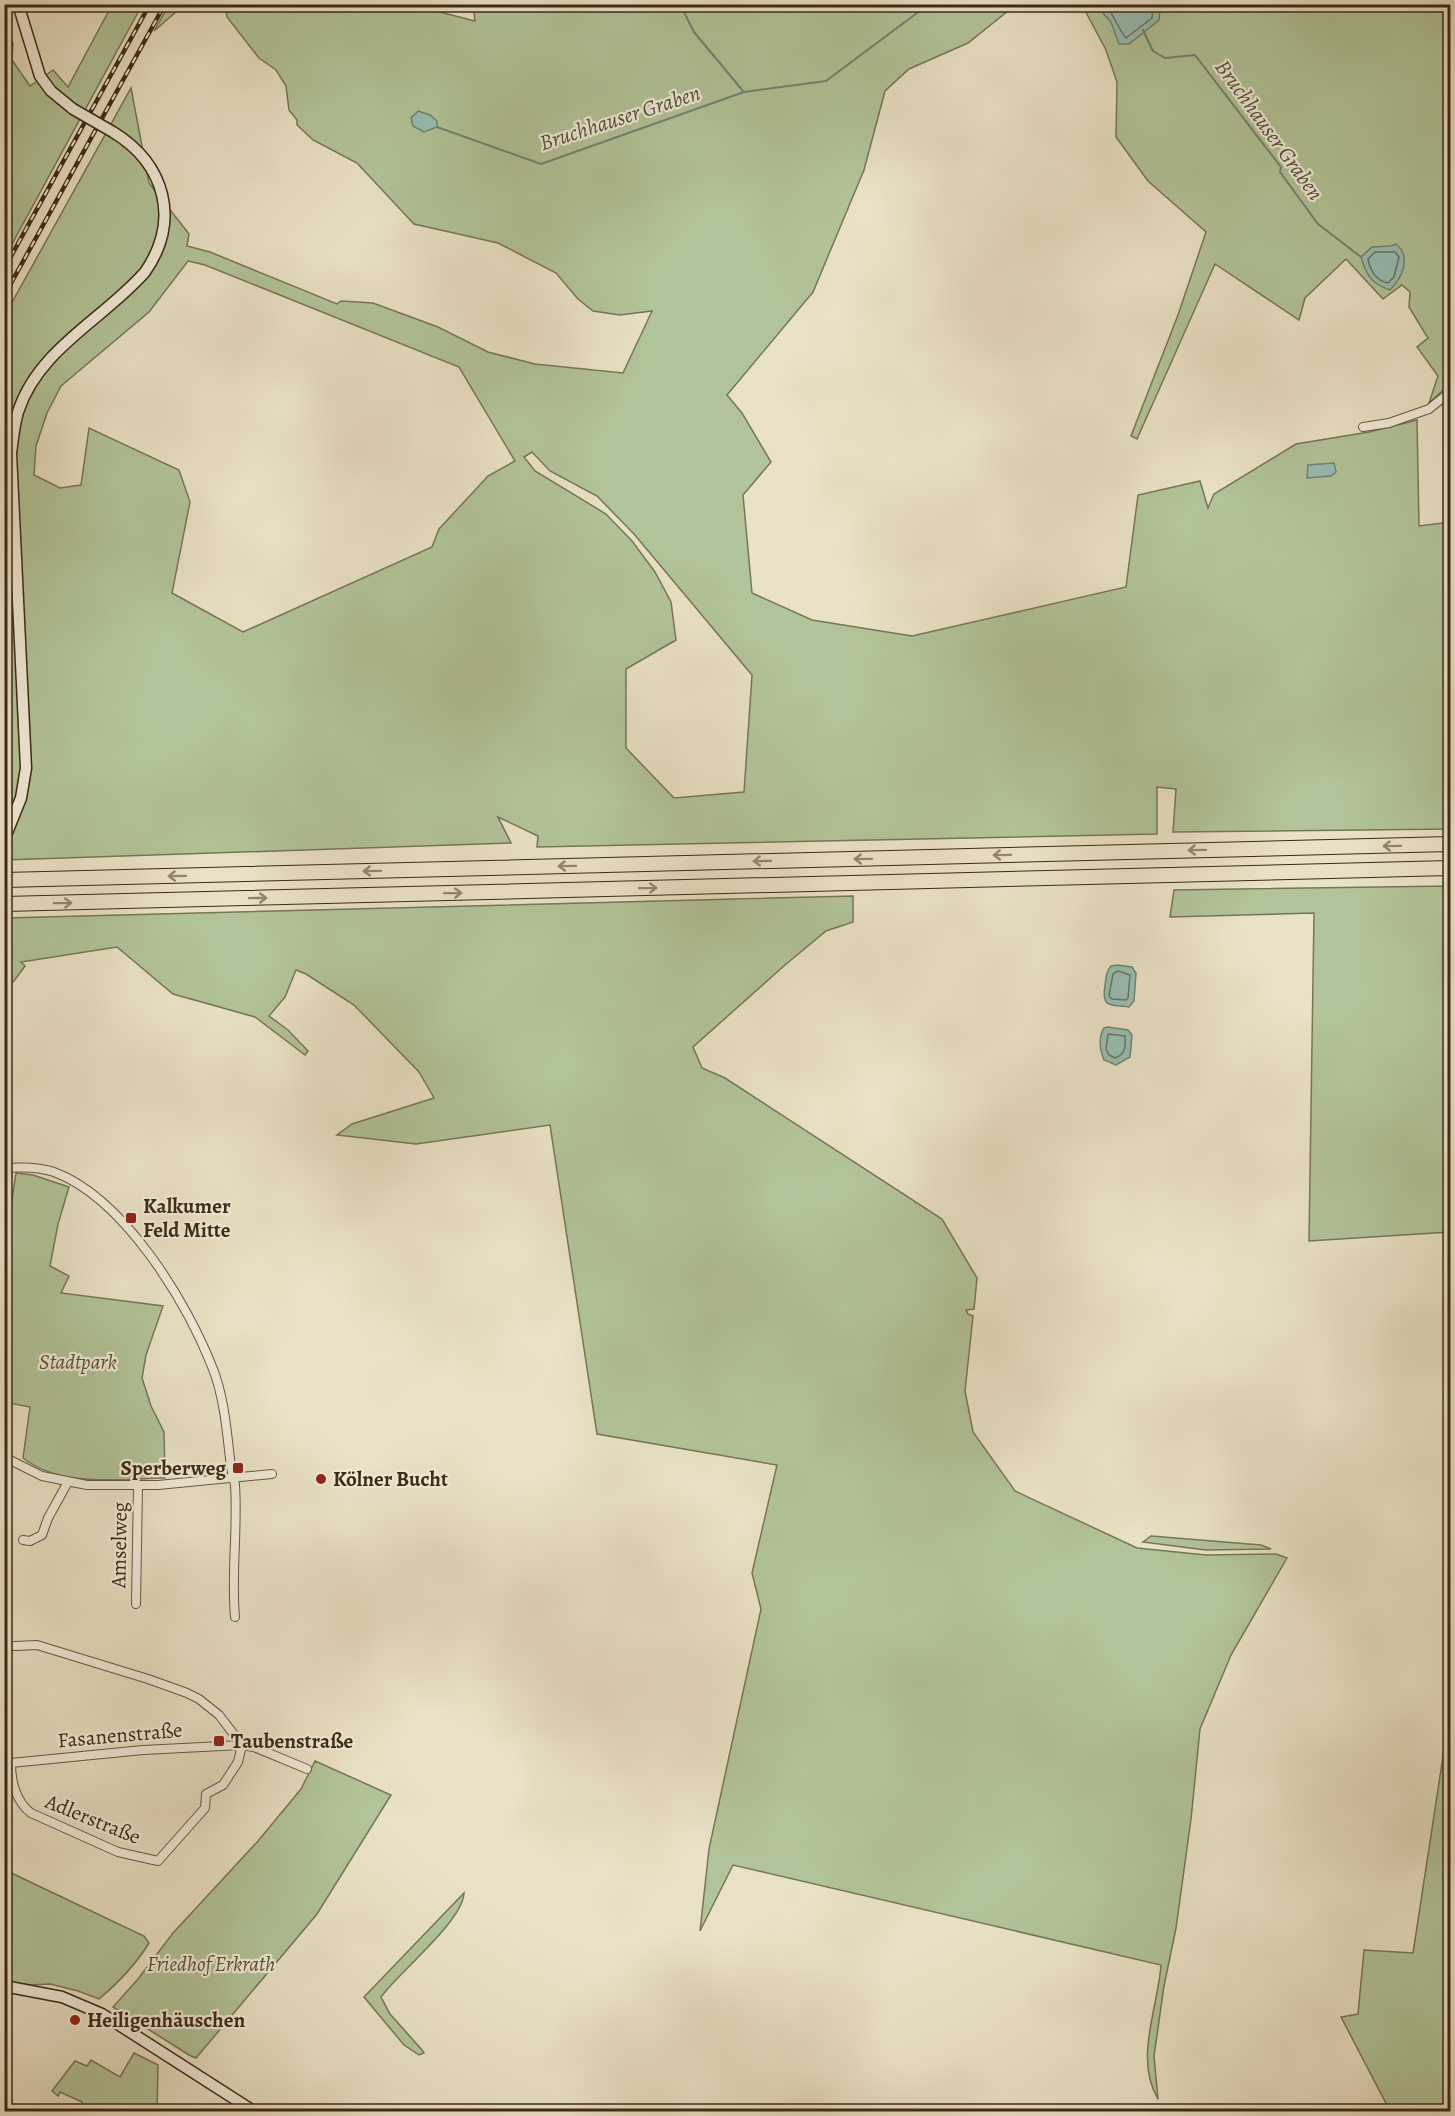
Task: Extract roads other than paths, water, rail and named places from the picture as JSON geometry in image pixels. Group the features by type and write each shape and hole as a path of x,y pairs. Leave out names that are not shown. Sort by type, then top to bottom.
{"highway":[{"path":"4,880 1450,844"},
{"path":"4,904 1450,868"}],"main road":[{"path":"6,835 21,798 26,768 11,453 18,412 34,379 56,353 146,272 154,259 164,230 164,205 160,186 147,161 137,149 113,132 73,110 51,91 40,76 18,4"},
{"path":"4,1986 62,1997 102,2014 255,2112"}],"street":[{"path":"1363,427 1389,423 1429,409 1450,392"},
{"path":"4,1168 52,1171 77,1182 98,1197 148,1253 190,1320 214,1371 226,1425 235,1483 235,1617"},
{"path":"4,1457 42,1476 87,1485 138,1486 272,1474"},
{"path":"23,1540 30,1541 42,1534 48,1518 69,1482"},
{"name":"Amselweg","path":"136,1604 138,1486"},
{"path":"15,1646 37,1645 187,1693 199,1699 219,1715 242,1745"},
{"name":"Adlerstraße","path":"8,1762 18,1799 31,1813 118,1852 158,1861 205,1808 206,1794 223,1785 238,1762 242,1745"},
{"name":"Fasanenstraße","path":"8,1762 143,1750 242,1745 254,1747 307,1769"}],"water":[{"path":"1102,5 1158,5 1159,20 1129,44 1119,44 1111,22 1102,12"},
{"path":"418,111 430,115 437,121 437,127 424,132 413,126 411,118"},
{"path":"1396,244 1404,255 1404,267 1390,290 1378,285 1370,278 1361,257 1372,247"},
{"path":"1334,463 1336,472 1331,476 1307,478 1308,465"},
{"path":"1111,966 1132,967 1136,973 1134,1001 1129,1007 1106,1002 1104,993 1108,971"},
{"path":"1104,1028 1128,1030 1132,1035 1130,1057 1116,1065 1104,1060 1101,1052 1101,1036"}],"waterway":[{"name":"Bruchhauser Graben","path":"680,4 694,32 743,91"},
{"name":"Bruchhauser Graben","path":"437,127 541,164 744,92 826,81 929,4"},
{"name":"Bruchhauser Graben","path":"1143,30 1153,51 1165,58 1195,55 1281,167 1280,172 1318,224 1361,257"}],"railway":[{"path":"4,269 150,4"},
{"path":"4,296 165,4"}],"place":[{"name":"Kalkumer Feld Mitte","path":"131,1218"},
{"name":"Sperberweg","path":"238,1468"},
{"name":"Kölner Bucht","path":"321,1479"},
{"name":"Taubenstraße","path":"219,1741"},
{"name":"Heiligenhäuschen","path":"75,2020"}],"park label":[{"name":"Stadtpark","path":"78,1362"},
{"name":"Friedhof Erkrath","path":"211,1964"}]}
